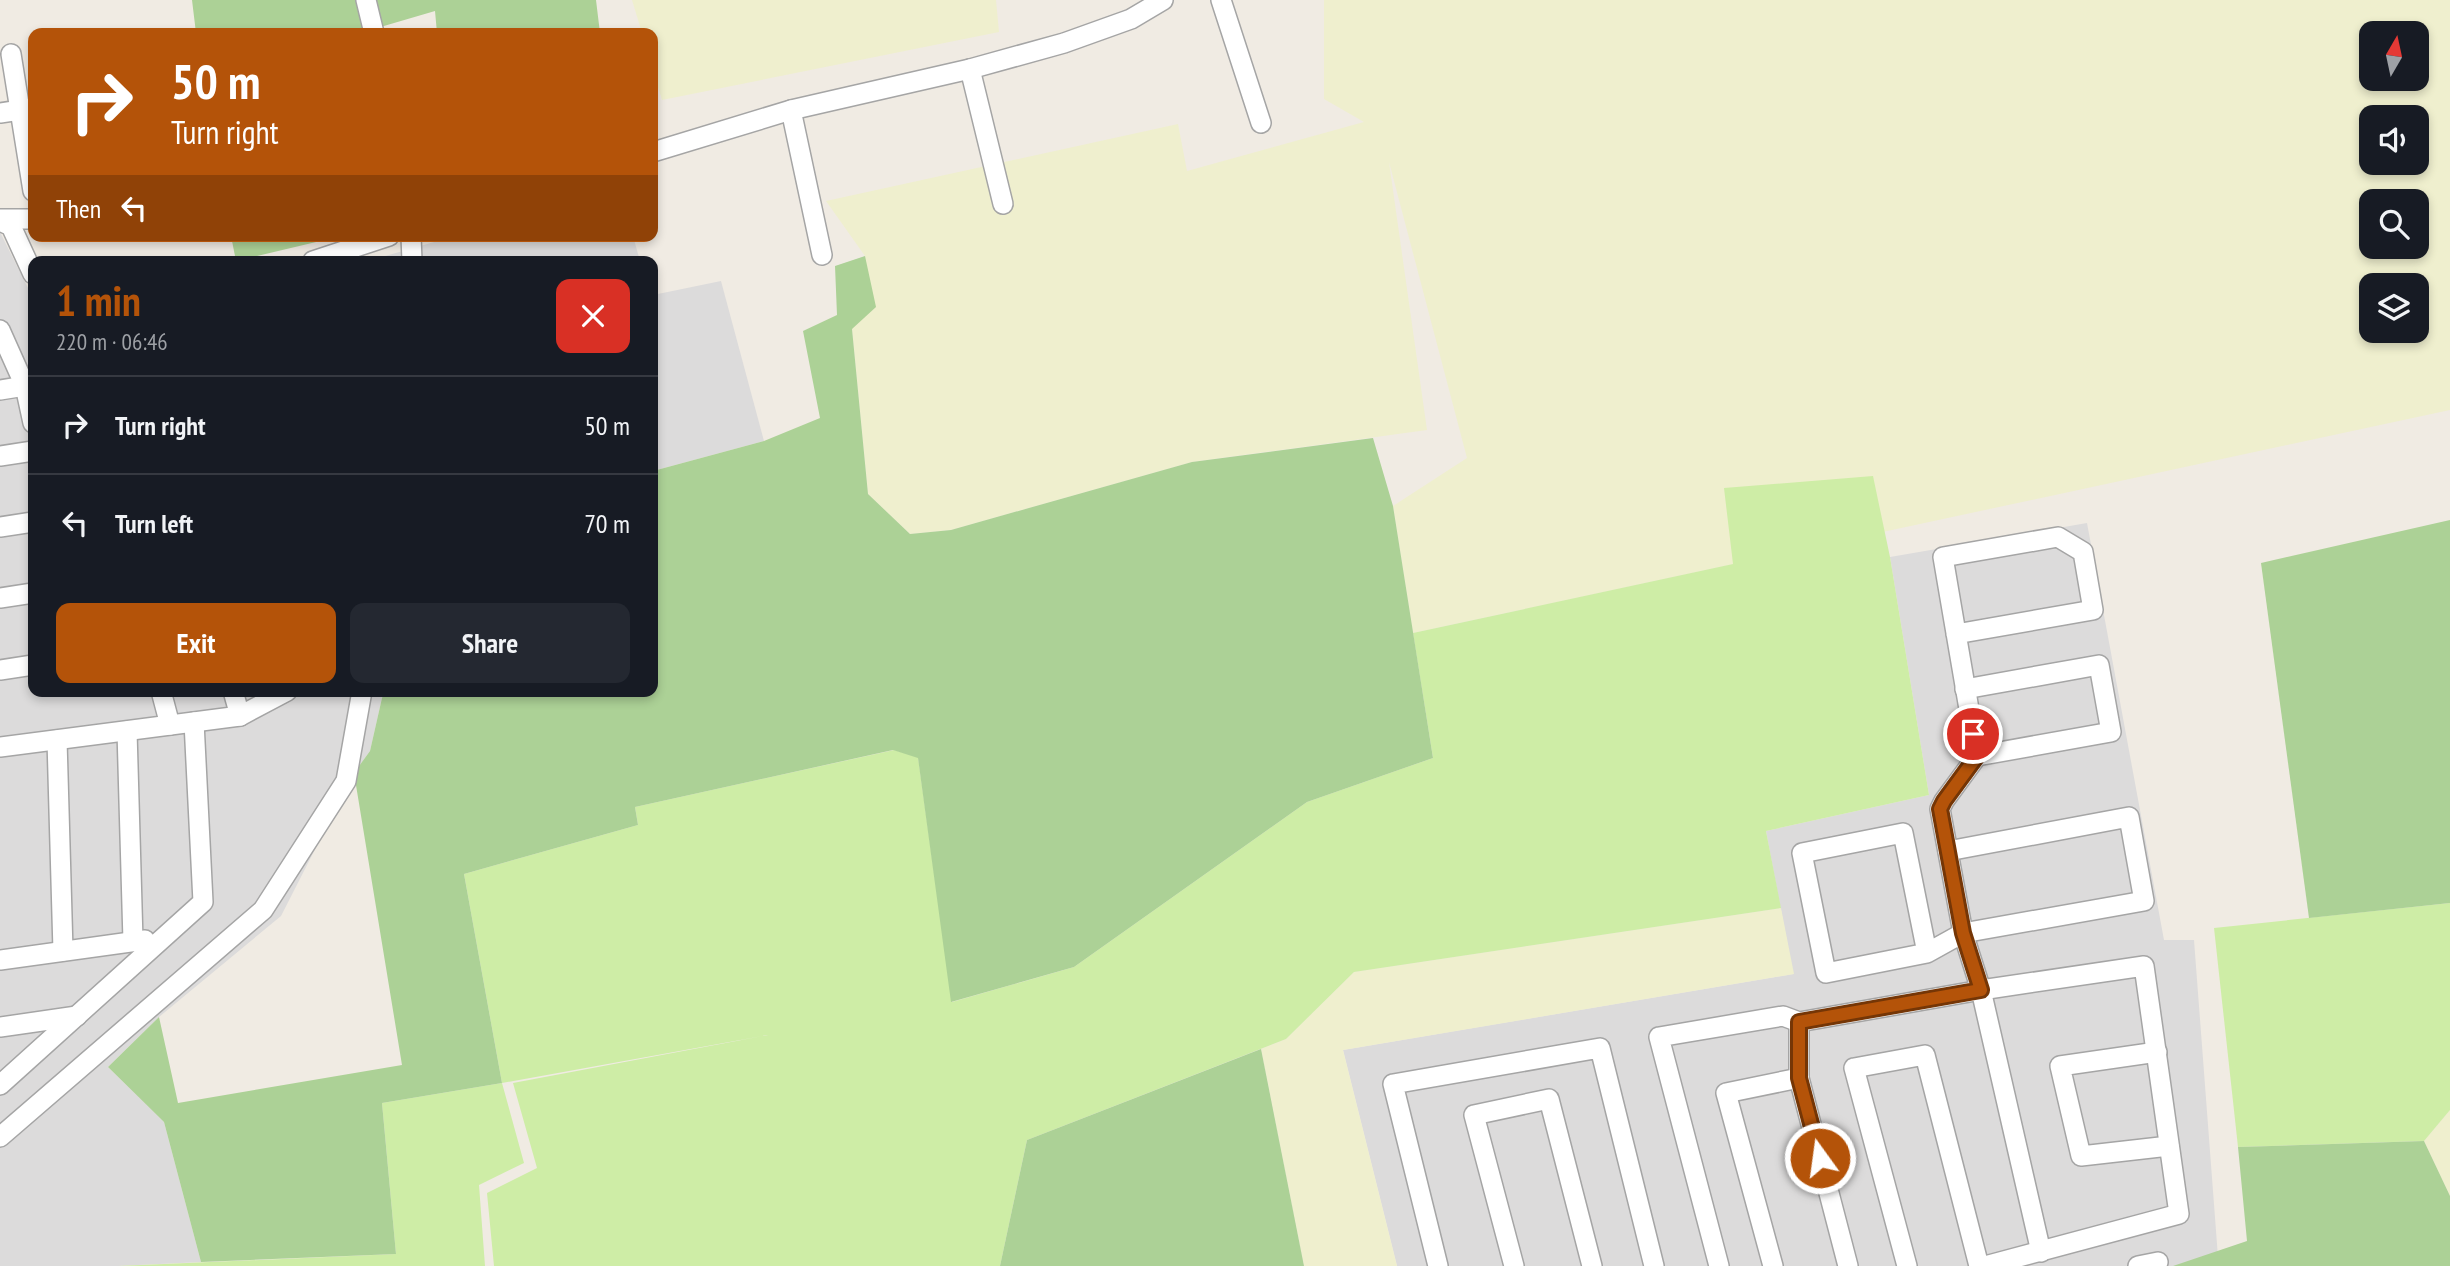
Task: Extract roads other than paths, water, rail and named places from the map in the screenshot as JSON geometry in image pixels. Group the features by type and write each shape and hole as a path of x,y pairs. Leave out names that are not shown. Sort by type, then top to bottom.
{"street":[{"path":"366,0 373,28"},
{"path":"658,150 791,110 970,69 1064,43 1131,19 1163,0"},
{"path":"1221,0 1261,123"},
{"path":"12,54 18,110 28,164"},
{"path":"970,69 1003,204"},
{"path":"791,110 822,254"},
{"path":"0,220 28,219"},
{"path":"0,220 11,226 28,263"},
{"path":"328,256 371,242"},
{"path":"0,330 25,386 28,400"},
{"path":"0,390 25,386"},
{"path":"0,456 28,452"},
{"path":"0,527 28,523"},
{"path":"1956,634 2093,610 2083,552 2058,537 1943,556 1965,689 1977,756"},
{"path":"0,598 28,594"},
{"path":"0,670 28,666"},
{"path":"1965,689 2099,666 2111,732 1977,756 1940,809 1963,933 1981,990 2040,1252"},
{"path":"163,697 170,725"},
{"path":"235,697 240,716"},
{"path":"0,747 240,716 276,697"},
{"path":"0,1137 263,909 346,781 361,697"},
{"path":"0,1085 203,902 194,722"},
{"path":"127,731 133,941"},
{"path":"57,740 63,951"},
{"path":"1927,953 1903,833 1802,853 1826,973 1927,953 1963,933 2144,901 2129,817 1948,851"},
{"path":"0,960 165,937"},
{"path":"1719,1266 1659,1037 1783,1016 1799,1022 1981,990 2144,966 2179,1214 1985,1266"},
{"path":"0,1027 77,1016"},
{"path":"1799,1022 1799,1078 1848,1266"},
{"path":"1438,1266 1393,1084 1600,1048 1654,1266"},
{"path":"2157,1052 2060,1066 2081,1156 2169,1146"},
{"path":"1907,1266 1854,1068 1925,1055 1979,1266"},
{"path":"1773,1266 1726,1093 1799,1078"},
{"path":"1514,1266 1474,1115 1549,1099 1592,1266"}]}
